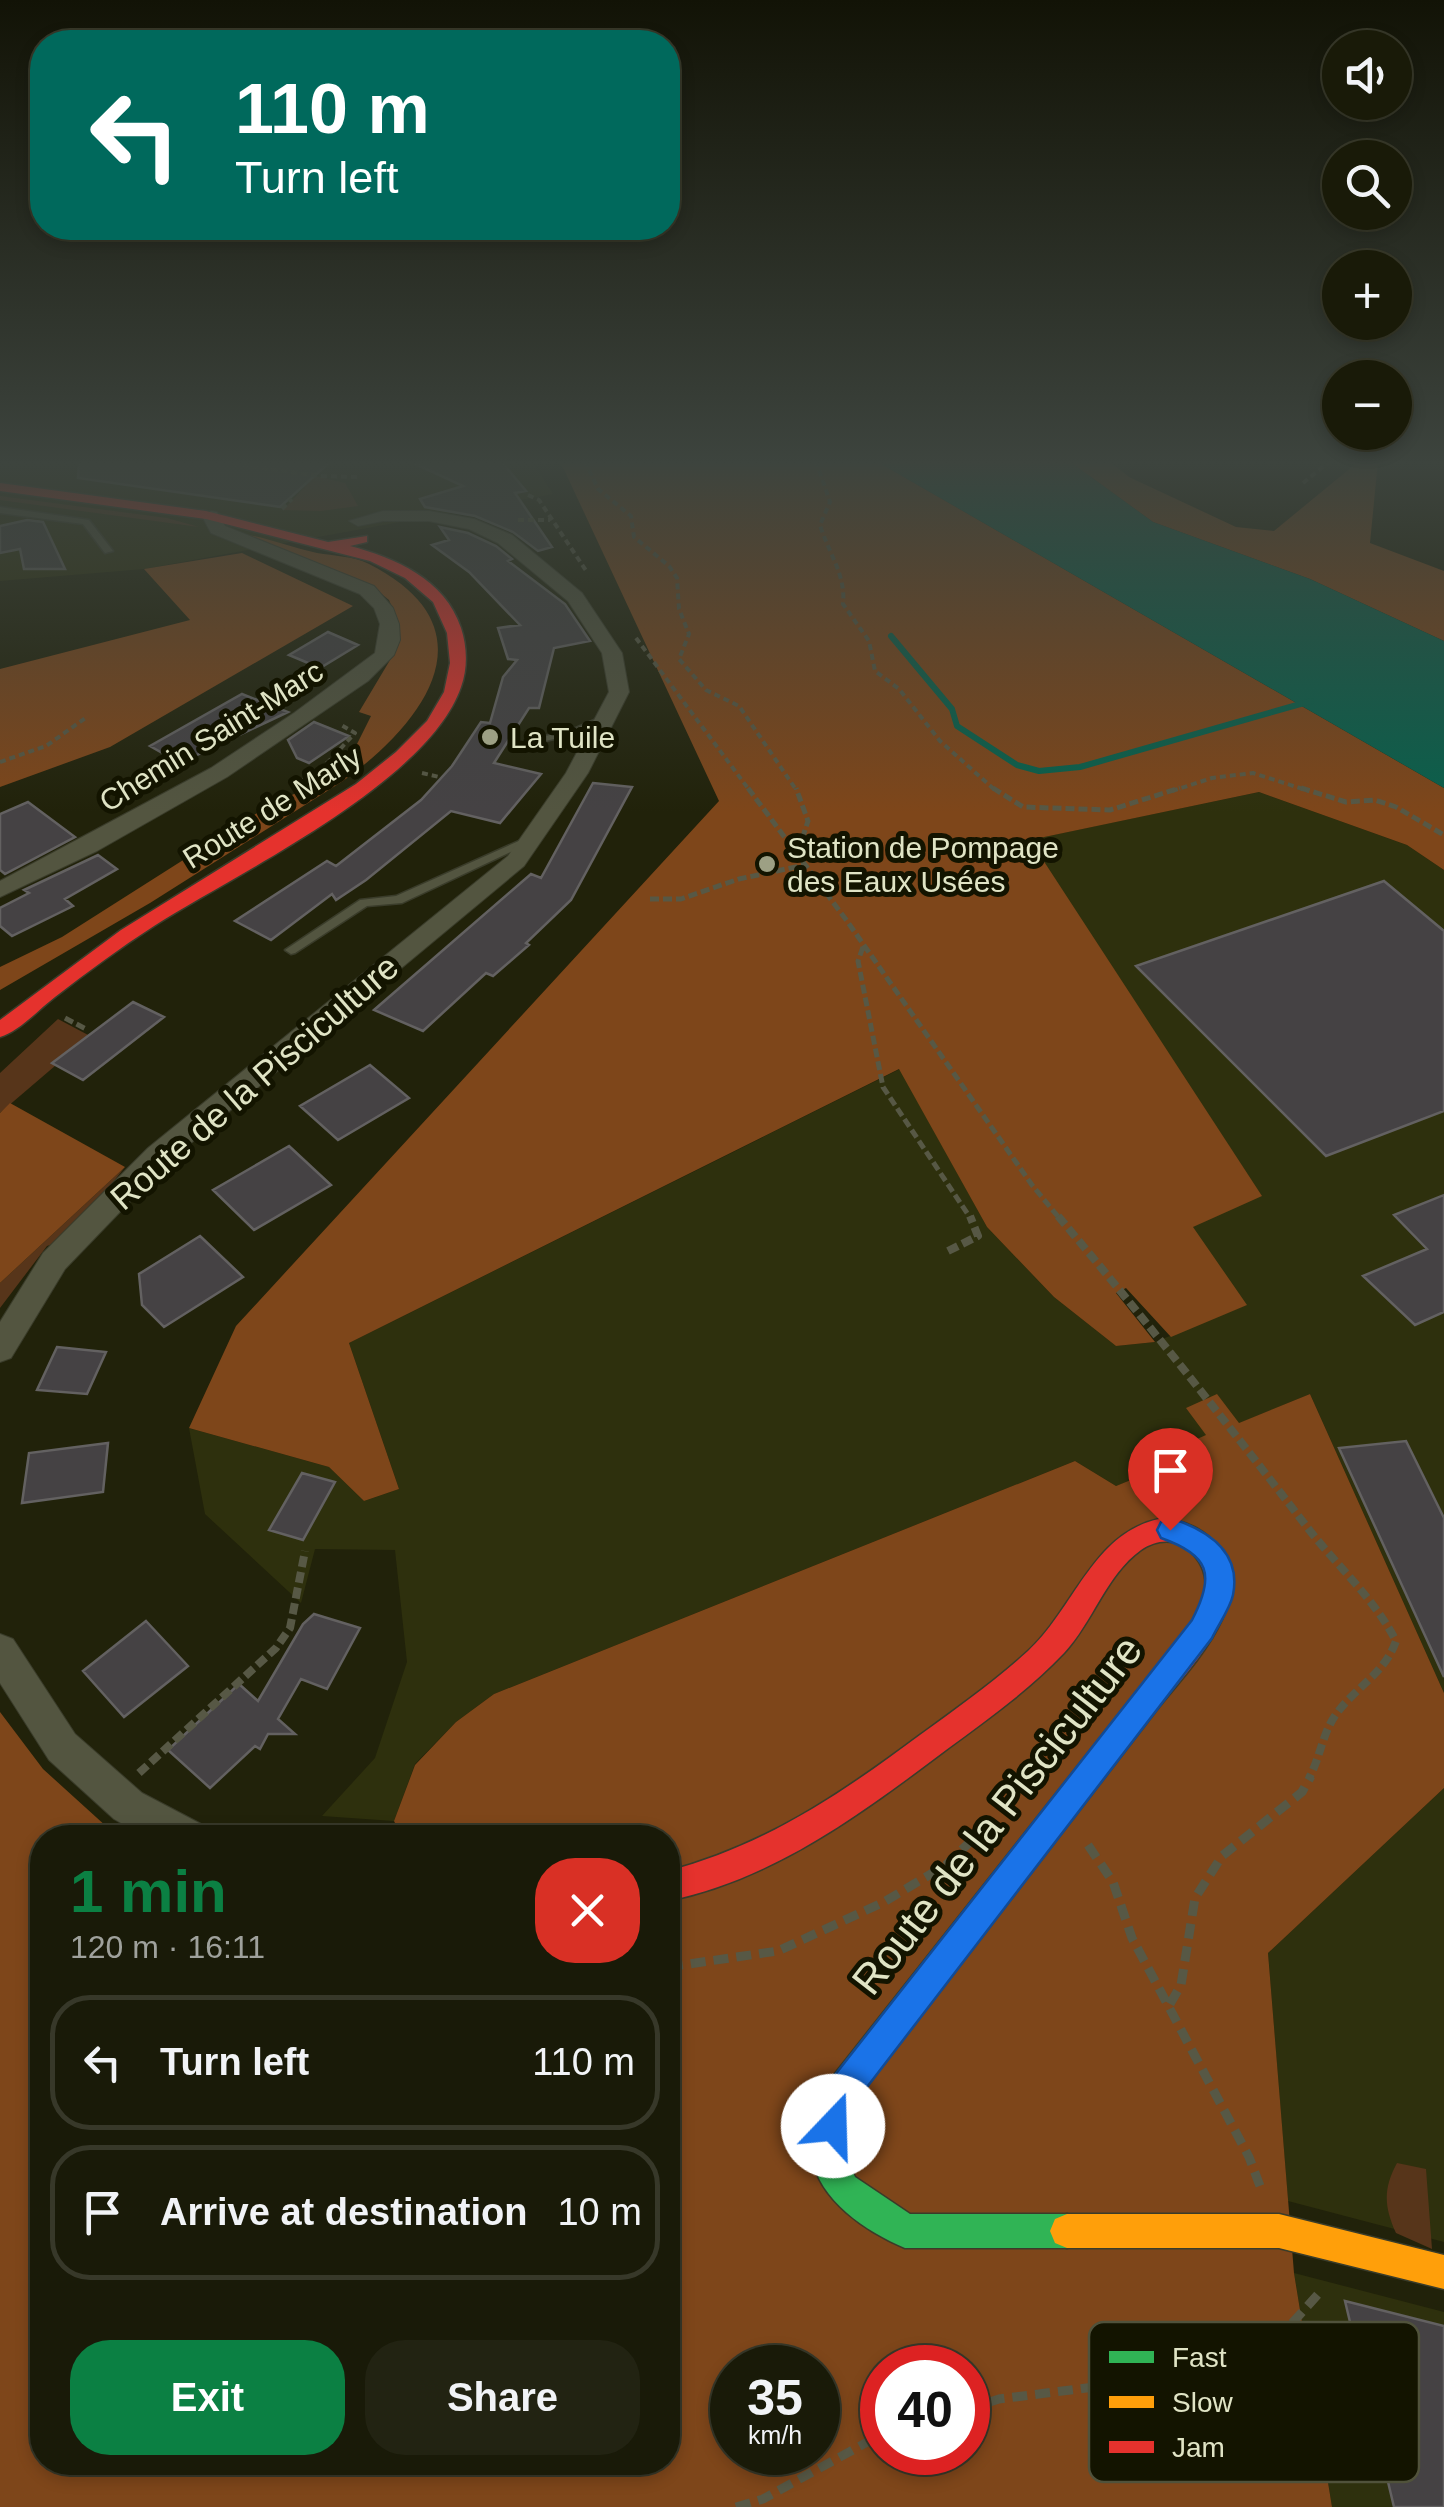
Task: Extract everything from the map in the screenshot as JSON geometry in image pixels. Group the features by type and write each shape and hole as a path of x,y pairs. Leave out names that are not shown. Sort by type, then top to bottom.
{"main road":[{"name":"Route de Marly","path":"0,1030 136,930 360,791 420,740 454,689 460,652 450,615 417,579"},
{"name":"Route de la Pisciculture","path":"680,1884 758,1858 841,1811 988,1703 1071,1625 1110,1565 1131,1543 1150,1532 1170,1530 1195,1538 1208,1548 1218,1570 1220,1595 1202,1629 838,2097 828,2155 843,2188 905,2231 1278,2231 1444,2272"}],"street":[{"name":"Chemin Saint-Marc","path":"0,890 98,842 307,715 372,667 387,650 390,626 382,602 367,590 337,578"},
{"name":"Route de la Pisciculture","path":"0,1350 54,1261 158,1155 516,862 534,838 578,773 619,692 612,653 575,597 555,578"},
{"path":"0,1652 62,1747 128,1806 163,1825"}],"lane":[{"path":"528,742 580,730 606,718"},
{"name":"Route de la Pisciculture","path":"292,950 364,903 398,900 534,838"}],"path":[{"path":"592,578 598,586"},
{"path":"677,578 679,610 689,634 679,660 706,690 740,706 766,750 795,786 808,821 803,836 790,844"},
{"path":"843,578 842,604 869,640 875,671 905,696 925,726 1001,796 1024,807 1110,810 1212,778 1254,773 1283,780 1324,798 1346,802 1376,800 1444,835"},
{"path":"631,631 806,865 1032,1184 1383,1616 1396,1641 1388,1661 1340,1709 1326,1731 1317,1764 1302,1792 1222,1856 1195,1898 1181,1985 1170,2004"},
{"path":"0,762 46,746 87,717"},
{"path":"313,782 300,783 328,762 355,733 342,725"},
{"path":"650,900 681,899 750,876 806,865"},
{"path":"864,946 858,962 884,1087 970,1216 978,1236 948,1251"},
{"path":"62,1016 86,1029"},
{"path":"150,1762 276,1648 290,1628 305,1551"},
{"path":"680,1964 778,1951 884,1902 946,1864 1003,1810"},
{"path":"1058,1814 1080,1834 1113,1882 1132,1938 1249,2157 1278,2231"},
{"path":"1293,2322 1322,2289 1332,2246"},
{"path":"990,2402 1089,2388"},
{"path":"736,2507 763,2499 860,2446"}],"shaded area":[{"path":"152,578 294,578 353,606 110,747 0,787 0,669 190,620"},
{"path":"350,578 390,578 407,589 430,617 438,645 434,674 420,703 399,731 343,781 150,903 0,990 0,967 62,937 265,808 296,793 357,744 371,716 359,712 396,650 399,624 389,600 373,587"},
{"path":"615,578 1079,578 1444,788 1444,870 1407,845 1259,792 1030,840 1262,1196 1193,1227 1247,1305 1171,1337 1126,1288 1116,1293 1155,1342 1116,1346 1054,1297 987,1227 899,1069 349,1343 399,1489 364,1501 329,1467 189,1428 236,1326 719,801"},
{"path":"1444,578 1444,641 1310,579"},
{"path":"1259,792 1407,845 1444,870 1444,1693 1310,1394 1152,1459 1149,1473 1116,1486 1075,1461 494,1694 456,1722 415,1764 394,1821 322,1816 375,1758 407,1662 395,1550 315,1549 301,1603 205,1514 189,1428 329,1467 364,1501 399,1489 349,1343 900,1069 987,1227 1054,1297 1116,1346 1155,1342 1246,1305 1192,1227 1261,1195 1029,840"},
{"path":"58,1019 90,1036 0,1113 0,1073"},
{"path":"10,1103 125,1167 0,1283 0,1113"},
{"path":"125,1167 68,1239 47,1246 0,1308 0,1283"},
{"path":"1217,1394 1239,1423 1310,1394 1444,1693 1444,1788 1268,1953 1294,2273 1302,2322 1089,2322 1089,2482 1328,2482 1332,2507 0,2507 0,1712 43,1769 105,1825 30,1825 30,2475 680,2475 680,1825 396,1825 394,1821 415,1765 456,1722 494,1694 1075,1461 1116,1486 1148,1473 1151,1460 1206,1435 1186,1408"},
{"path":"1444,1788 1444,2242 1288,2201 1268,1953"},
{"path":"1397,2163 1426,2169 1432,2249 1396,2233 1387,2206 1387,2189"},
{"path":"1294,2273 1444,2312 1444,2507 1332,2507 1328,2482 1419,2482 1419,2322 1302,2322"}],"water":[{"path":"1079,578 1307,578 1444,641 1444,788"}],"building":[{"path":"475,578 531,578 565,604 590,641 554,648 539,708 529,708 494,763 541,774 500,823 451,811 366,880 336,900 332,894 271,940 235,921 327,861 336,866 421,800 452,766 481,722 490,723 503,677 517,660 508,659 498,628 520,625"},
{"path":"328,632 358,645 320,668 289,655"},
{"path":"242,694 288,712 180,763 150,746"},
{"path":"314,722 349,736 309,763 297,758 288,740"},
{"path":"593,783 632,787 571,900 526,943 529,945 493,976 486,973 423,1031 374,1010 531,874 541,878"},
{"path":"28,802 75,837 5,874 0,870 0,814"},
{"path":"98,855 117,869 65,899 73,906 12,936 0,926 0,908 29,893 24,890"},
{"path":"1384,881 1444,931 1444,1111 1326,1156 1136,966"},
{"path":"133,1002 164,1017 83,1080 52,1063"},
{"path":"370,1065 409,1098 338,1140 300,1106"},
{"path":"289,1146 331,1185 254,1230 213,1190"},
{"path":"1444,1195 1444,1312 1415,1325 1363,1276 1427,1249 1394,1215"},
{"path":"200,1236 243,1277 164,1327 142,1305 139,1274"},
{"path":"57,1347 106,1352 87,1394 37,1390"},
{"path":"1406,1441 1444,1518 1444,1677 1339,1448"},
{"path":"108,1443 103,1492 22,1503 29,1453"},
{"path":"302,1473 335,1482 303,1540 269,1530"},
{"path":"314,1614 360,1628 327,1689 301,1679 278,1719 295,1734 268,1734 260,1749 255,1746 210,1788 168,1750 239,1684 258,1701 303,1624"},
{"path":"146,1621 188,1666 124,1717 83,1671"},
{"path":"1345,2301 1444,2326 1444,2507 1394,2507 1388,2482 1419,2482 1419,2322 1350,2322"}],"waterway":[{"path":"891,636 952,709 957,726 1017,765 1039,771 1080,767 1311,701"}],"traffic: fast":[{"path":"1067,2231 905,2231 843,2189 828,2155 838,2097 1148,1699"}],"traffic: slow":[{"path":"1067,2231 1279,2231 1444,2272"}],"traffic: jam":[{"path":"0,1030 128,935 362,788 433,723 452,692 458,656 449,615 439,599 414,578"},
{"path":"680,1883 772,1849 866,1792 1040,1658 1066,1630 1118,1554 1146,1534 1172,1531 1196,1540 1213,1558 1219,1578 1216,1600 1193,1643 1148,1699"}],"place":[{"name":"La Tuile","path":"490,737"},
{"name":"Station de Pompage des Eaux Usées","path":"767,864"}],"route":[{"path":"833,2126 838,2097 1202,1629 1220,1595 1218,1570 1208,1548 1195,1538 1170,1530"}]}
